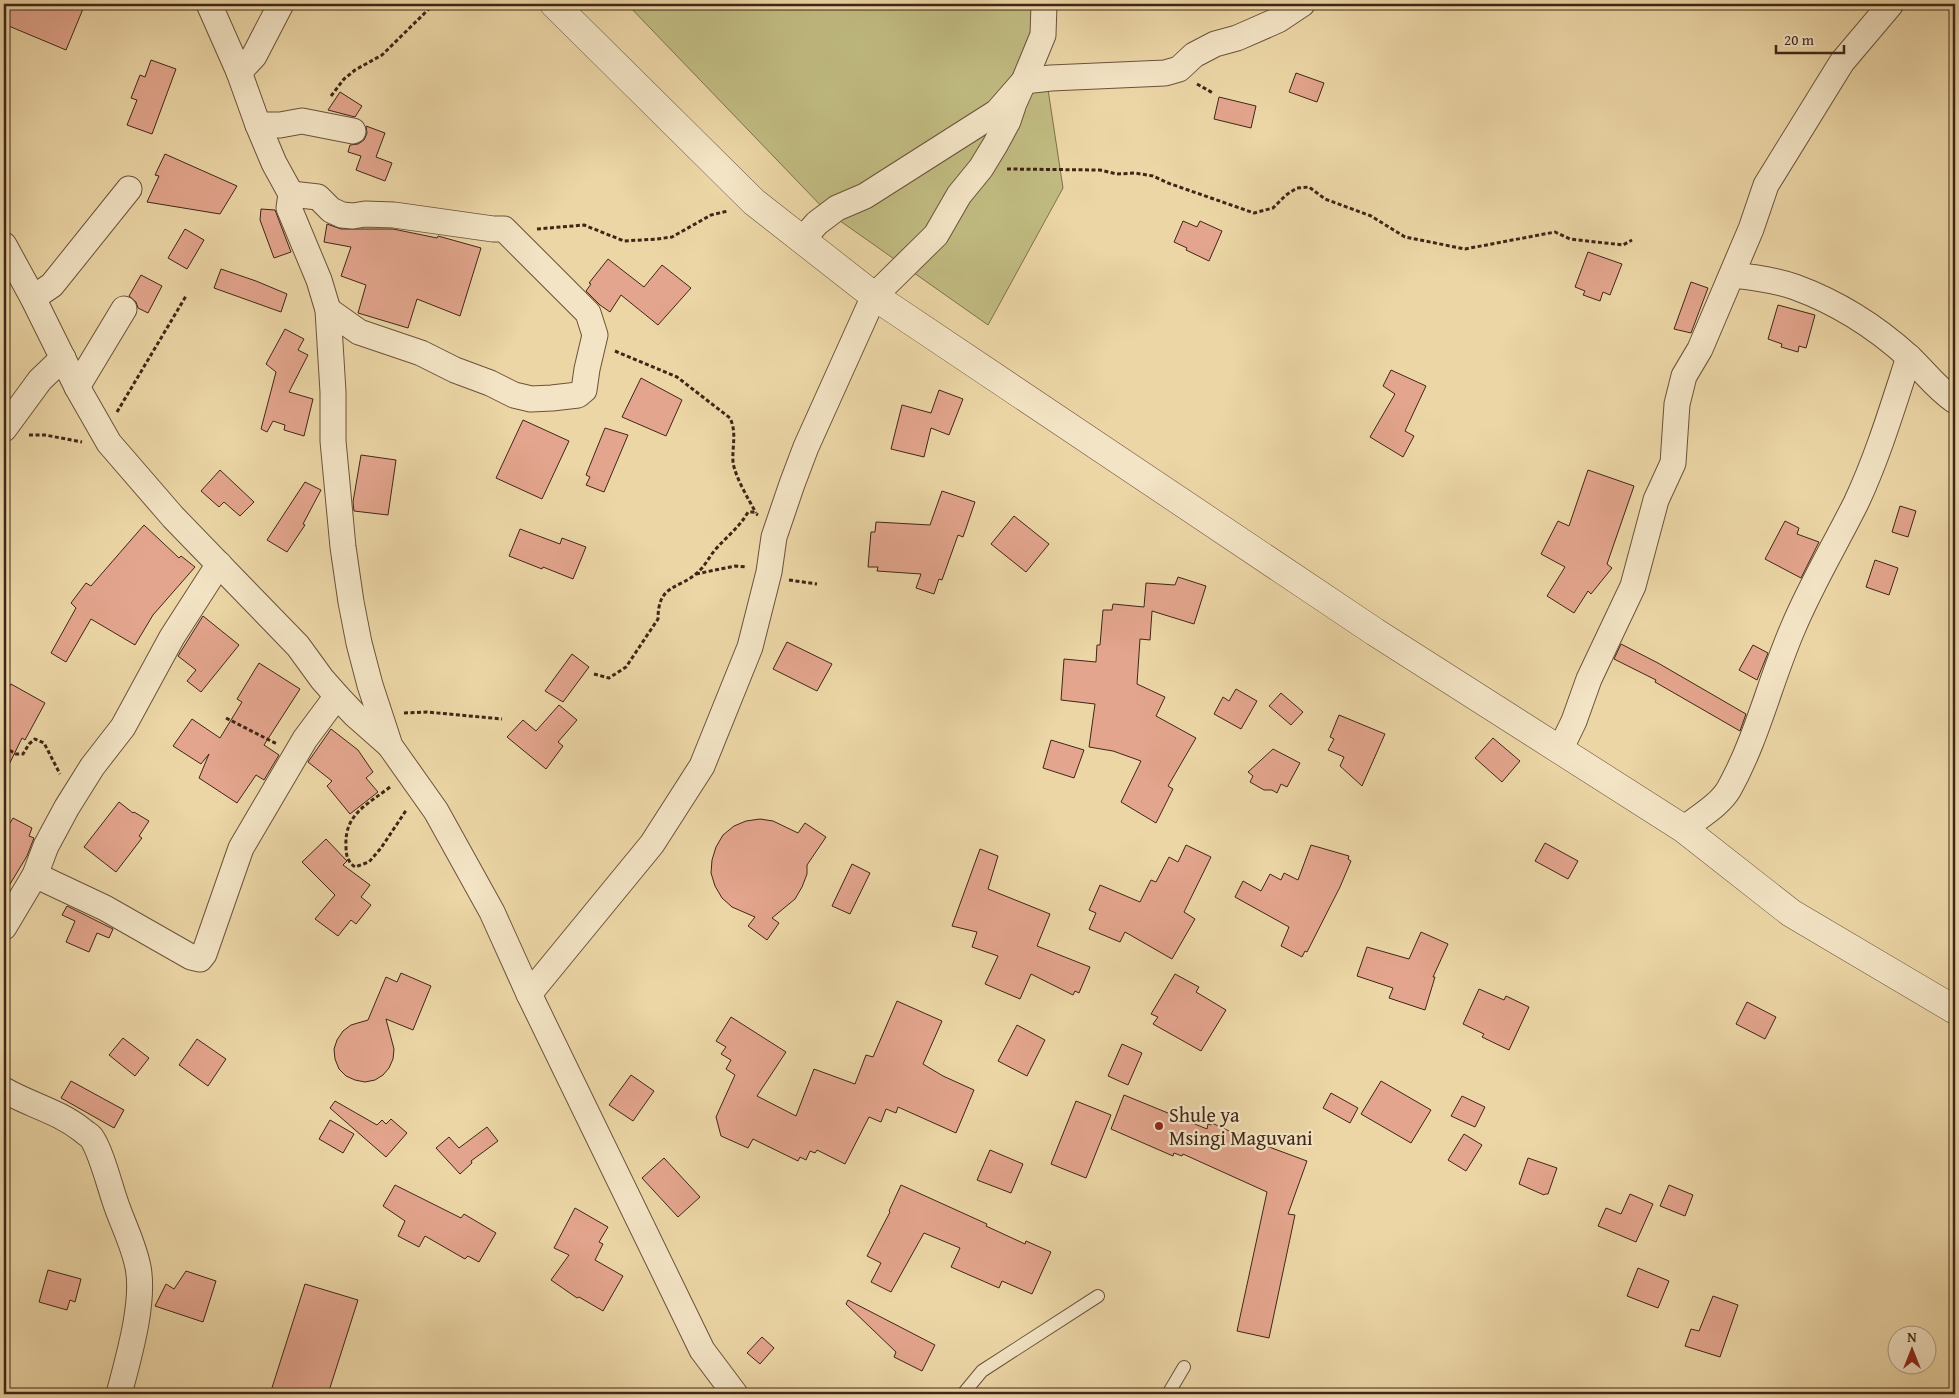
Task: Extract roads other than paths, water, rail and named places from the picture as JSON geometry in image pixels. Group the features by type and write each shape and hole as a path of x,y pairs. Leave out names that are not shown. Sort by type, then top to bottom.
{"street":[{"path":"209,4 239,72 274,163 291,194 289,208 315,271 328,310 333,392 332,441 351,602 370,685 390,746"},
{"path":"239,72 254,56 281,4"},
{"path":"554,4 754,202 874,296 1375,632 1684,829 1791,913 1955,1010"},
{"path":"529,994 652,844 702,766 750,647 769,572 774,538 806,447 874,296 936,235 959,195 982,168 1008,121 1043,35 1044,4"},
{"path":"802,240 817,223 838,208 865,196 997,112 1024,81 1164,73 1178,69 1194,55 1215,44 1237,38 1266,26 1302,4"},
{"path":"1560,750 1574,721 1589,679 1633,586 1656,500 1673,463 1677,404 1684,376 1700,349 1732,275 1751,229 1766,185 1842,62 1891,4"},
{"path":"258,125 280,125 302,120 353,131"},
{"path":"34,298 52,284 129,189"},
{"path":"291,194 318,197 331,210 342,215 394,215 504,229 588,313 596,335 587,369 584,390 578,394 531,399 514,395 420,353 359,332 328,310"},
{"path":"4,244 34,298 77,387 105,437 173,518 298,646 337,696 390,746 436,811 492,912 529,994 702,1350 735,1394"},
{"path":"1732,275 1761,278 1795,287 1842,309 1880,333 1909,357 1938,389 1955,401"},
{"path":"77,387 124,309"},
{"path":"1684,829 1716,805 1728,791 1756,729 1792,628 1822,565 1856,502 1883,439 1909,357"},
{"path":"14,432 40,380 62,358"},
{"path":"4,927 35,875 46,846 78,788 123,728 172,637 219,564"},
{"path":"35,875 105,908 192,957 200,959 204,954 241,848 305,738 337,696"},
{"path":"4,1090 70,1121 91,1137 104,1167 115,1202 130,1238 138,1268 139,1288 134,1339 128,1352 119,1394"}],"lane":[{"path":"963,1394 982,1371 1098,1296"},
{"path":"1168,1394 1184,1367"}],"place":[{"name":"Shule ya Msingi Maguvani","path":"1159,1126"}]}
